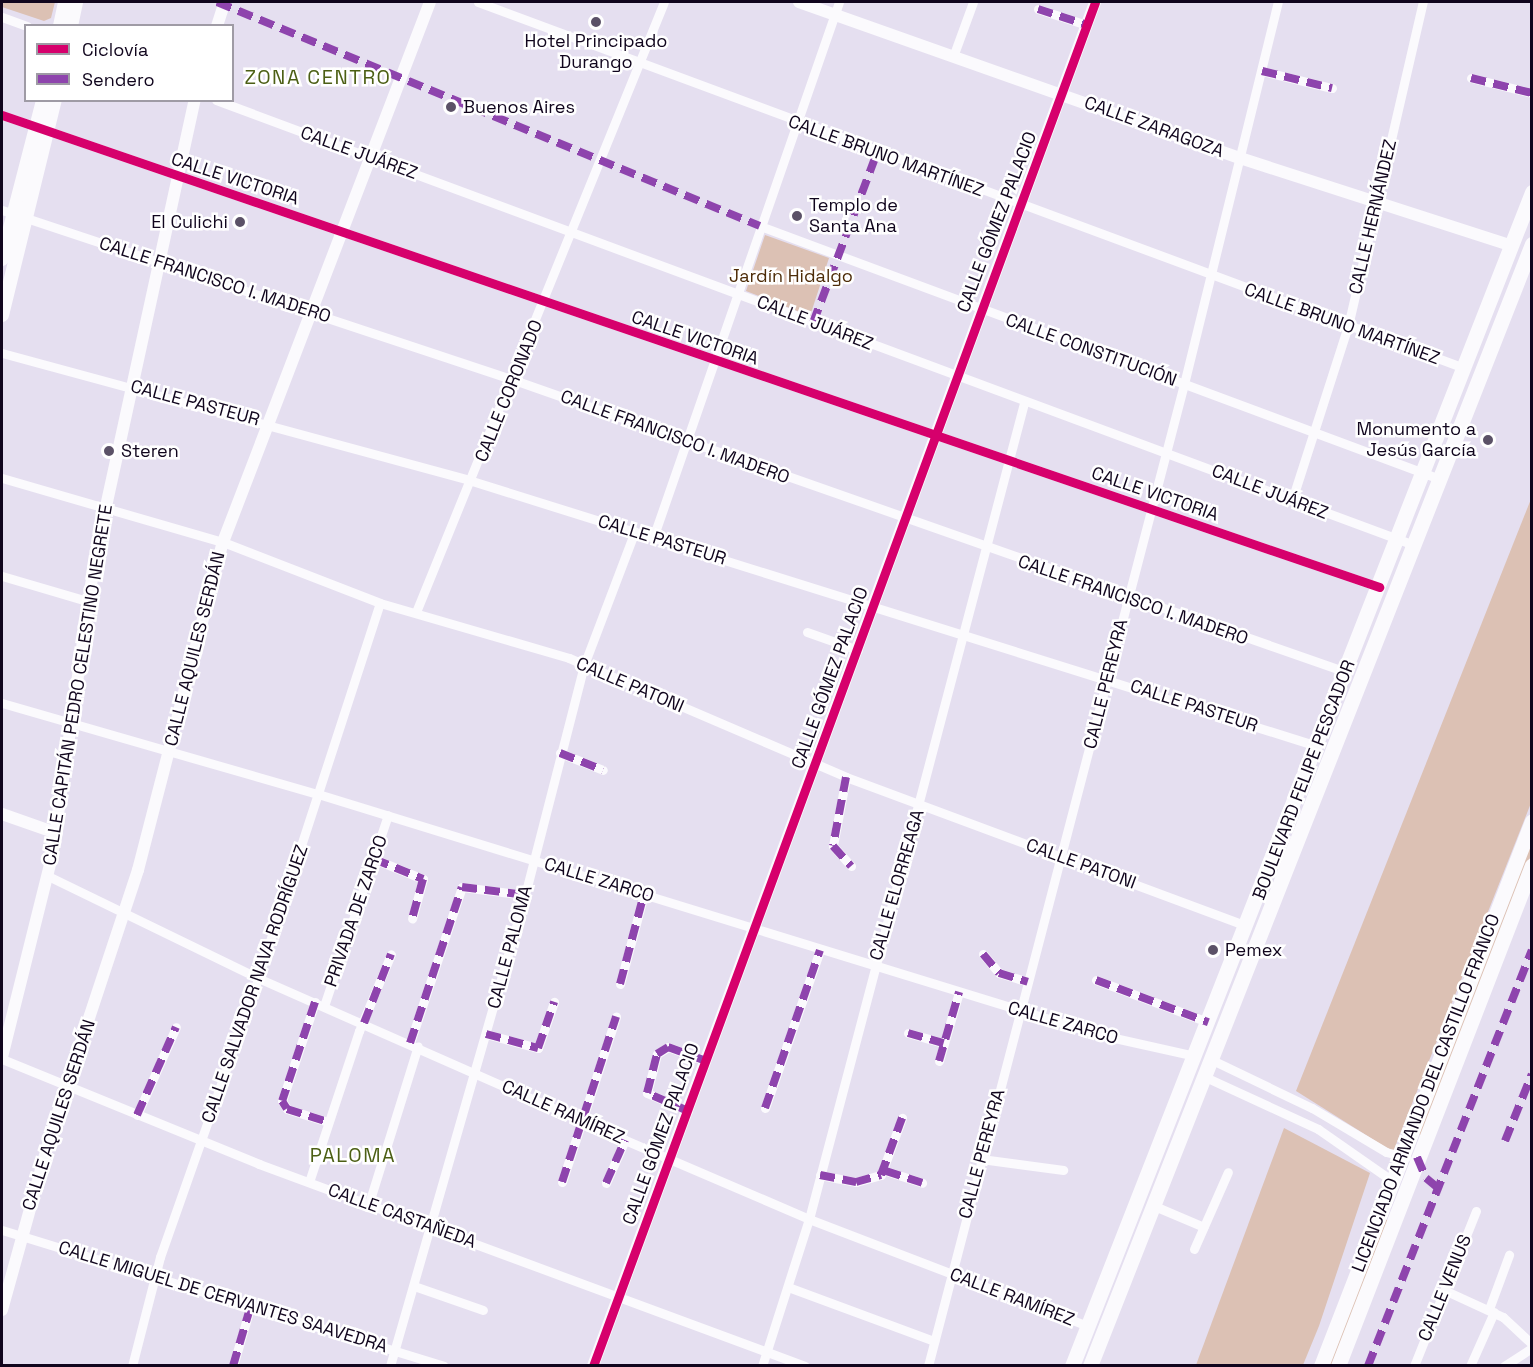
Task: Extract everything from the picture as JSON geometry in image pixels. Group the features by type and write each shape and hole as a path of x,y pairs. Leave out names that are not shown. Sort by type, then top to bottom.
{"main road":[{"path":"60,24 65,2"},
{"path":"71,24 76,2"},
{"path":"2,315 29,220 43,130 43,102"},
{"path":"2,259 8,212 54,102"},
{"name":"BOULEVARD FELIPE PESCADOR","path":"1090,1365 1203,1077 1208,1022 1532,192"},
{"path":"1512,246 1532,232"},
{"name":"BOULEVARD FELIPE PESCADOR","path":"1072,1365 1203,1058 1257,945 1532,244"},
{"path":"1464,368 1471,377 1472,397"},
{"path":"1346,672 1352,687 1346,718"},
{"name":"LICENCIADO ARMANDO DEL CASTILLO FRANCO","path":"1338,1365 1404,1195 1410,1157 1532,821"},
{"name":"LICENCIADO ARMANDO DEL CASTILLO FRANCO","path":"1321,1365 1393,1181 1410,1157 1532,865"},
{"path":"1246,926 1257,945"},
{"path":"1224,982 1235,984 1244,975"},
{"path":"1088,1326 1100,1341"}],"street":[{"path":"218,24 225,2"},
{"name":"CALLE AQUILES SERDÁN","path":"2,1310 20,1236 66,1086 126,911 222,542 368,155 430,2"},
{"name":"CALLE BRUNO MARTÍNEZ","path":"478,2 796,123 1464,368"},
{"name":"CALLE CORONADO","path":"416,612 514,380 664,2"},
{"name":"CALLE ZARAGOZA","path":"799,2 837,8 954,54 1240,158 1375,204 1512,246"},
{"path":"954,54 973,2"},
{"name":"CALLE GÓMEZ PALACIO","path":"593,1365 1095,2"},
{"name":"CALLE PEREYRA","path":"928,1365 1212,276 1278,2"},
{"name":"CALLE HERNÁNDEZ","path":"1292,500 1348,326 1423,2"},
{"path":"653,538 837,8"},
{"path":"1038,9 1087,25"},
{"path":"2,17 24,25"},
{"path":"1262,71 1332,88"},
{"path":"1471,78 1532,93"},
{"name":"CALLE CAPITÁN PEDRO CELESTINO NEGRETE","path":"2,1058 48,876 56,833 87,601 131,386 195,102"},
{"name":"CALLE JUÁREZ","path":"222,102 368,155 570,234 957,376 1024,403 1166,452 1414,545"},
{"name":"CALLE VICTORIA","path":"2,115 544,304 1379,587"},
{"name":"CALLE FRANCISCO I. MADERO","path":"8,212 160,260 514,380 1128,599 1346,672"},
{"name":"CALLE CONSTITUCIÓN","path":"760,226 1440,479"},
{"name":"CALLE PASTEUR","path":"2,353 266,422 472,481 875,604 1317,746"},
{"name":"CALLE ELORREAGA","path":"762,1365 809,1219 874,966 920,805 1024,403"},
{"name":"CALLE PATONI","path":"2,478 106,506 222,542 380,603 416,612 584,665 846,777 1246,926"},
{"name":"CALLE PALOMA","path":"390,1365 486,1034 584,665 635,531"},
{"path":"2,576 87,601"},
{"name":"CALLE SALVADOR NAVA RODRÍGUEZ","path":"132,1365 154,1275 258,978 380,603"},
{"path":"807,632 858,650"},
{"name":"CALLE ZARCO","path":"2,703 318,794 1020,1011 1203,1058 1410,1157"},
{"path":"560,753 603,770"},
{"path":"846,777 833,846 851,866"},
{"path":"2,814 56,833"},
{"name":"PRIVADA DE ZARCO","path":"328,1122 284,1105 388,816"},
{"path":"374,858 423,879 412,919"},
{"name":"CALLE RAMÍREZ","path":"48,876 126,911 258,978 414,1044 670,1160 809,1219 1088,1326"},
{"path":"369,1203 440,951 464,885 522,894"},
{"path":"620,984 644,894"},
{"path":"765,1108 820,950"},
{"path":"309,1182 328,1122 391,954"},
{"path":"983,954 999,974 1028,982"},
{"path":"1096,980 1208,1022"},
{"path":"939,1061 959,992"},
{"path":"486,1034 538,1048 554,1002"},
{"path":"562,1182 586,1122 616,1017"},
{"path":"137,1115 176,1027"},
{"path":"908,1033 944,1043"},
{"path":"688,1111 647,1094 657,1054 668,1047 706,1061"},
{"name":"CALLE CASTAÑEDA","path":"2,1058 201,1142 805,1365"},
{"path":"1203,1077 1318,1129 1393,1181 1404,1195"},
{"path":"886,1171 902,1118"},
{"path":"606,1183 625,1140"},
{"path":"981,1159 1063,1170"},
{"path":"820,1175 856,1182 886,1171 922,1183"},
{"path":"1194,1249 1228,1172"},
{"path":"1152,1206 1204,1227"},
{"name":"CALLE VENUS","path":"1414,1365 1476,1210"},
{"name":"CALLE MIGUEL DE CERVANTES SAAVEDRA","path":"2,1230 396,1348 444,1365"},
{"path":"1470,1365 1492,1311 1509,1255"},
{"path":"414,1286 483,1310"},
{"path":"788,1287 934,1341"},
{"path":"1444,1290 1492,1311 1532,1346 1504,1365"},
{"path":"233,1365 251,1305"}],"green space":[{"path":"2,2 55,2 51,18 44,21 2,7"},
{"name":"Jardín Hidalgo","path":"765,235 829,258 810,316 746,291"},
{"path":"1531,499 1531,803 1393,1152 1296,1091"},
{"path":"1531,840 1531,855 1423,1136 1418,1134"},
{"path":"1284,1128 1370,1173 1319,1326 1303,1365 1196,1365"},
{"path":"1385,1219 1390,1221 1334,1365 1329,1366"}],"marked path":[{"path":"217,2 760,226"},
{"path":"1038,9 1087,25"},
{"path":"1262,71 1332,88"},
{"path":"1471,78 1532,93"},
{"path":"813,323 877,153"},
{"path":"560,753 603,770"},
{"path":"846,777 833,846 851,866"},
{"path":"374,859 423,879 412,919"},
{"path":"410,1043 462,887 525,895"},
{"path":"620,984 644,894"},
{"path":"765,1108 820,950"},
{"path":"1368,1366 1532,950"},
{"path":"364,1023 391,954"},
{"path":"983,954 999,973 1028,982"},
{"path":"1096,980 1208,1022"},
{"path":"939,1061 959,992"},
{"path":"315,1002 282,1101 287,1109 328,1122"},
{"path":"486,1034 538,1048 554,1002"},
{"path":"562,1182 616,1017"},
{"path":"137,1115 176,1027"},
{"path":"908,1033 944,1043"},
{"path":"688,1111 647,1093 657,1054 668,1047 706,1061"},
{"path":"1505,1141 1532,1074"},
{"path":"820,1175 856,1182 881,1175 902,1118"},
{"path":"606,1183 625,1140"},
{"path":"1417,1157 1426,1178 1438,1188"},
{"path":"886,1171 922,1183"},
{"path":"233,1366 251,1305"}],"cycle path":[{"path":"593,1366 1095,2"},
{"path":"2,115 1379,587"}],"place":[{"name":"Hotel Principado Durango","path":"596,22"},
{"name":"Buenos Aires","path":"451,107"},
{"name":"Templo de Santa Ana","path":"797,216"},
{"name":"El Culichi","path":"240,222"},
{"name":"Monumento a Jesús García","path":"1488,440"},
{"name":"Steren","path":"109,451"},
{"name":"Pemex","path":"1213,950"}],"district":[{"name":"ZONA CENTRO","path":"318,77"},
{"name":"PALOMA","path":"353,1155"}]}
